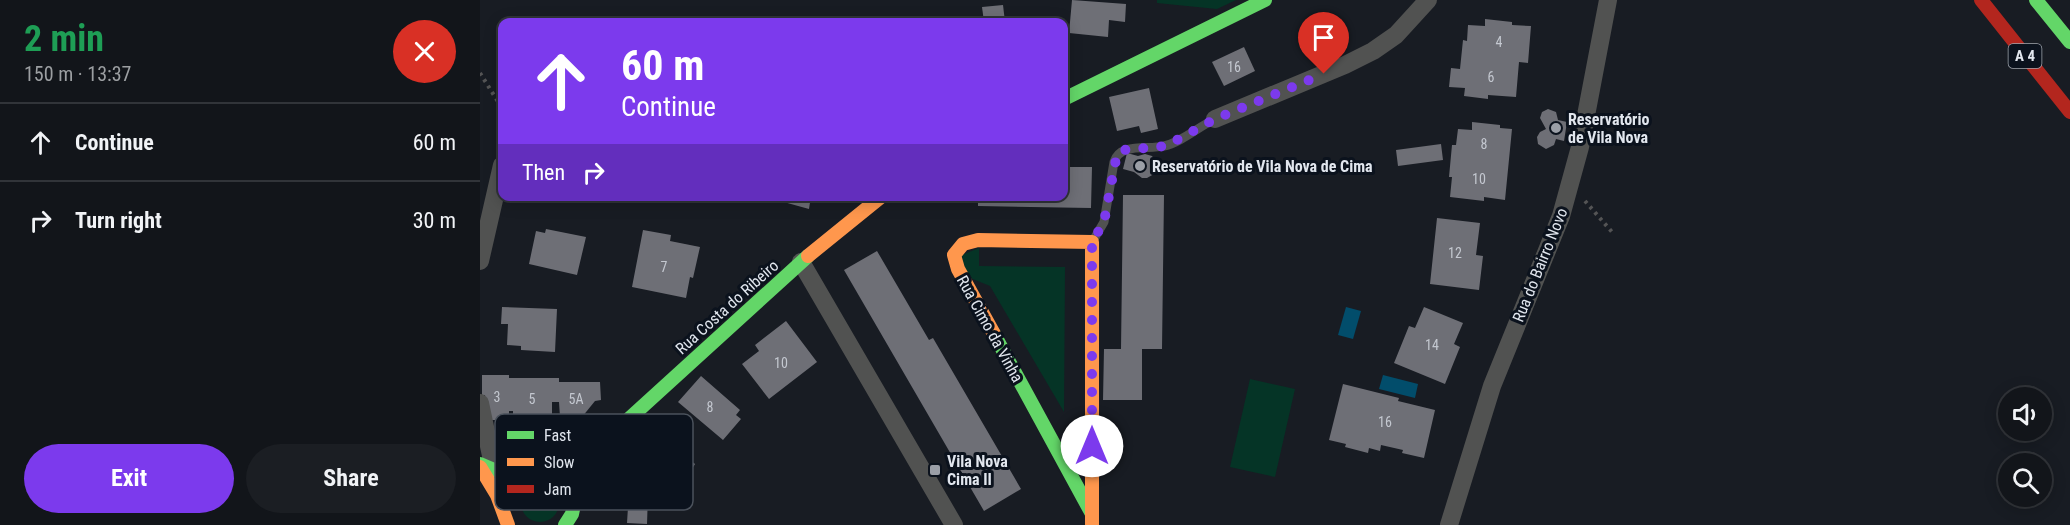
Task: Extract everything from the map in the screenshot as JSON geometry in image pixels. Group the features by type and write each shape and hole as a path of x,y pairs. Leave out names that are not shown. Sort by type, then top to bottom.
{"main road":[{"path":"1068,97 1265,0"},
{"name":"A 4","path":"1981,0 2070,112"},
{"name":"A 4","path":"2036,0 2070,42"},
{"name":"Rua Costa do Ribeiro","path":"634,414 801,262 875,201"},
{"name":"Rua Cimo da Vinha","path":"974,240 1092,242 1092,519 958,269 954,259 958,247 974,240"},
{"path":"485,467 495,489"},
{"path":"504,510 508,525"},
{"path":"566,525 573,510"}],"street":[{"path":"1215,119 1374,51 1396,35 1428,0"},
{"name":"Rua do Bairro Novo","path":"1449,525 1492,386 1561,216 1571,184 1608,0"},
{"path":"480,261 498,182"},
{"path":"801,262 954,525"},
{"path":"480,403 485,467"}],"lane":[{"path":"1092,242 1104,222 1117,154 1124,150 1166,146 1215,119"}],"path":[{"path":"480,73 498,102"},
{"path":"1571,184 1612,232"}],"green space":[{"path":"1157,0 1236,0 1217,9 1157,3"},
{"path":"979,248 979,266 1065,267 1064,412 990,286 963,275 962,255"},
{"path":"1250,379 1295,389 1275,477 1230,467"},
{"path":"522,510 558,510 554,517 547,521 533,521 526,517"}],"water":[{"path":"1346,307 1361,311 1353,339 1338,335"},
{"path":"1383,375 1418,384 1415,398 1379,389"}],"building":[{"path":"1072,0 1126,4 1125,22 1109,20 1108,37 1069,33"},
{"path":"1003,5 1005,18 983,18 982,7"},
{"path":"1485,19 1512,22 1512,25 1531,26 1528,63 1519,62 1516,97 1488,95 1488,99 1464,96 1465,88 1449,87 1451,68 1460,69 1463,40 1467,41 1468,25 1485,26"},
{"path":"1244,47 1255,71 1224,86 1212,62"},
{"path":"1149,88 1158,129 1141,133 1139,126 1117,131 1109,97"},
{"name":"Reservatório de Vila Nova","path":"1548,109 1556,112 1558,120 1567,122 1564,141 1556,139 1554,145 1546,149 1538,144 1537,137 1546,129 1540,118 1542,112"},
{"path":"1472,122 1500,125 1500,128 1512,129 1505,200 1484,197 1484,201 1450,197 1452,145 1456,145 1458,129 1472,130"},
{"path":"1441,144 1443,160 1398,166 1396,150"},
{"name":"Reservatório de Vila Nova de Cima","path":"1127,153 1152,156 1157,164 1154,174 1142,178 1134,172 1123,169"},
{"path":"1068,167 1092,167 1091,208 978,206 978,201 1068,201"},
{"path":"1123,195 1164,195 1162,349 1142,349 1142,400 1103,400 1104,349 1121,349"},
{"path":"780,201 810,201 809,209"},
{"path":"1437,218 1480,223 1476,255 1483,256 1479,290 1430,284"},
{"path":"546,229 586,237 577,275 529,264 536,231 545,233"},
{"path":"643,230 671,235 670,241 700,247 686,298 632,287"},
{"path":"877,251 929,340 933,338 1021,489 984,511 844,270"},
{"path":"502,307 557,309 555,352 521,350 521,346 507,345 508,324 501,324"},
{"path":"1424,307 1463,323 1454,344 1460,347 1445,384 1394,363 1409,326 1415,328"},
{"path":"786,321 817,362 769,399 742,364 759,351 755,345"},
{"path":"482,375 509,375 509,378 559,378 559,382 600,382 601,400 595,401 584,414 560,414 559,402 552,402 552,414 513,414 513,411 509,411 509,414 495,414 495,420 486,420 485,395 482,395"},
{"path":"701,376 740,410 736,415 741,419 723,440 678,402"},
{"path":"1343,384 1435,410 1424,458 1381,445 1380,451 1369,448 1368,453 1329,440"},
{"path":"628,510 647,510 647,524 627,523"}],"traffic: fast":[{"path":"1068,97 1265,0"},
{"path":"2036,0 2070,42"},
{"path":"634,414 808,256"},
{"path":"994,334 1092,514"},
{"path":"480,464 495,470"},
{"path":"565,525 573,510"}],"traffic: slow":[{"path":"808,256 876,201"},
{"path":"994,334 958,269 954,255 963,244 978,240 1092,242 1092,525"},
{"path":"480,467 495,492"},
{"path":"502,510 508,525"}],"traffic: jam":[{"path":"1981,0 2070,112"}],"place":[{"name":"Reservatório de Vila Nova","path":"1556,128"},
{"name":"Reservatório de Vila Nova de Cima","path":"1140,166"},
{"name":"Vila Nova Cima II","path":"935,470"}],"route":[{"path":"1092,446 1092,242 1104,222 1117,154 1124,150 1166,146 1215,119 1324,74"}]}
